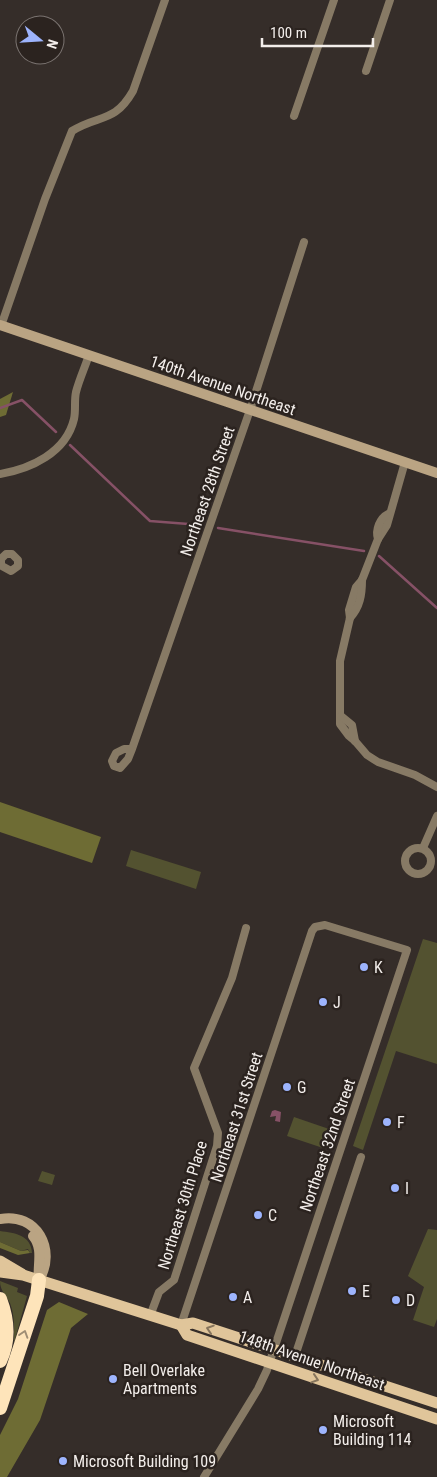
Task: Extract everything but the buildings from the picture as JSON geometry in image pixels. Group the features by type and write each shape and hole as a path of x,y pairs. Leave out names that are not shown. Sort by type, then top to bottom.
{"highway":[{"path":"0,1408 37,1296 39,1280"},
{"path":"0,1299 7,1329 4,1353 0,1361"}],"main road":[{"name":"148th Avenue Northeast","path":"0,1261 24,1275"},
{"name":"148th Avenue Northeast","path":"0,1272 24,1275 181,1325 193,1323 437,1403"},
{"name":"148th Avenue Northeast","path":"181,1325 187,1335 437,1419"}],"street":[{"path":"0,326 45,198 72,131 109,118 127,102 134,91 165,0"},
{"path":"294,116 334,0"},
{"path":"366,72 390,0"},
{"name":"Northeast 28th Street","path":"132,749 250,410 304,242"},
{"name":"140th Avenue Northeast","path":"0,326 437,473"},
{"path":"0,474 20,471 32,466 60,444 74,420 76,392 89,355"},
{"path":"405,462 388,514 387,525 378,539 362,580 352,597 350,618 340,661 341,716 343,729 367,755 378,762 415,775 437,787"},
{"path":"423,848 437,816"},
{"name":"Northeast 31st Street","path":"181,1325 315,927 325,925 407,950"},
{"name":"Northeast 30th Place","path":"150,1316 158,1292 174,1280 217,1146 218,1133 194,1068 232,978 246,928"},
{"name":"Northeast 32nd Street","path":"204,1477 258,1389 269,1363 272,1349 407,950"},
{"path":"295,1356 361,1157"},
{"path":"0,1221 22,1222 32,1226 42,1237 47,1251 46,1265 39,1280"}],"shaded area":[{"path":"13,392 6,415 0,417 0,399"},
{"path":"0,802 101,837 92,863 0,832"},
{"path":"131,850 201,872 196,889 126,866"},
{"path":"423,939 437,943 437,1064 396,1051 363,1150 353,1146"},
{"path":"272,1111 281,1112 280,1122 275,1121 276,1116 270,1117"},
{"path":"294,1117 329,1129 323,1148 287,1136"},
{"path":"42,1171 55,1175 52,1185 38,1181"},
{"path":"428,1229 437,1230 437,1319 434,1327 413,1320 424,1287 408,1276"},
{"path":"0,1231 21,1236 29,1242 32,1253 28,1249 21,1251 0,1242"},
{"path":"0,1242 21,1251 28,1250 30,1253 18,1255 0,1248"},
{"path":"0,1281 18,1288 17,1292 27,1296 14,1343 13,1313 10,1303 1,1288"},
{"path":"59,1302 88,1314 71,1328 40,1420 7,1477 0,1477 0,1435 18,1399 47,1310"}],"waterway":[{"path":"0,408 22,400 56,432"},
{"path":"70,445 150,521 201,525"},
{"path":"218,528 364,551"},
{"path":"379,556 437,608"}],"place":[{"name":"K","path":"364,967"},
{"name":"J","path":"323,1002"},
{"name":"G","path":"287,1087"},
{"name":"F","path":"387,1122"},
{"name":"I","path":"395,1188"},
{"name":"C","path":"258,1215"},
{"name":"E","path":"352,1291"},
{"name":"A","path":"233,1297"},
{"name":"D","path":"396,1300"},
{"name":"Bell Overlake Apartments","path":"113,1379"},
{"name":"Microsoft Building 114","path":"323,1430"},
{"name":"Microsoft Building 109","path":"63,1461"}]}
